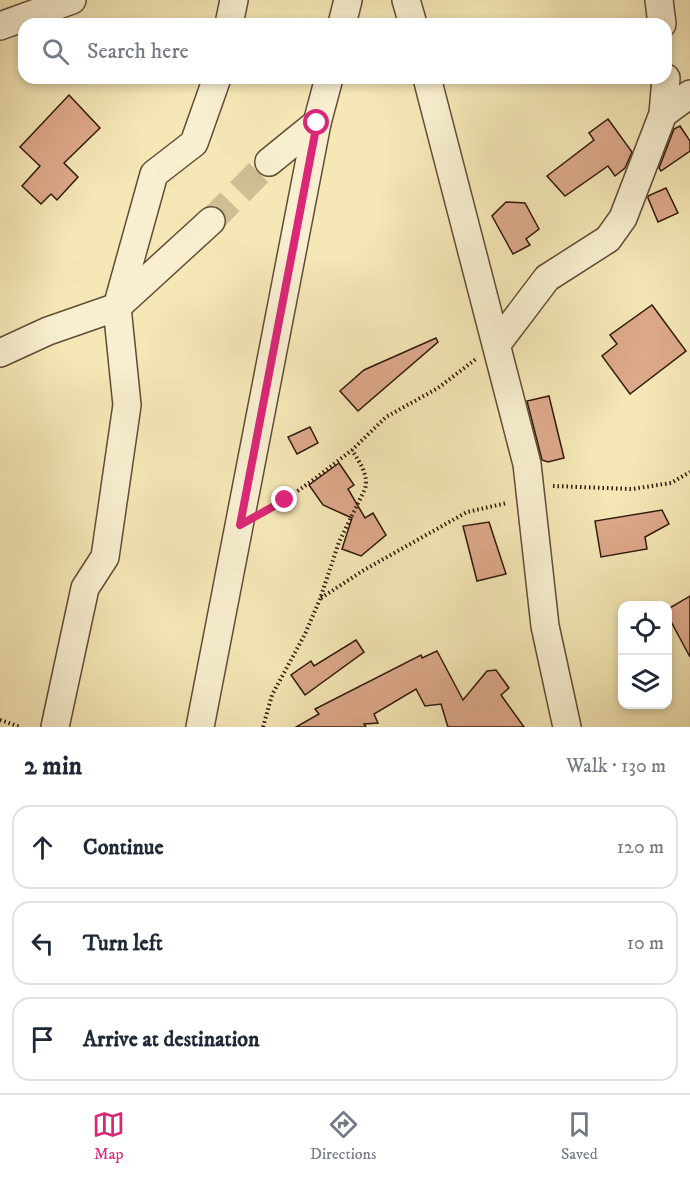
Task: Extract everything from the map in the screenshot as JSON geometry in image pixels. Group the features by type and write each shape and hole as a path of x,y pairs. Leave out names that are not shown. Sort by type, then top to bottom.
{"street":[{"path":"22,18 72,0"},
{"path":"230,18 234,0"},
{"path":"344,18 348,0"},
{"path":"406,0 411,18"},
{"path":"659,0 661,18"},
{"path":"0,26 18,20"},
{"path":"56,727 85,588 105,557 127,405 117,307 154,174 194,143 215,84"},
{"path":"200,727 317,123 327,84"},
{"path":"429,84 527,464 545,626 567,727"},
{"path":"496,344 547,278 608,239 623,218 663,114 665,84"},
{"path":"663,114 690,94"},
{"path":"269,162 317,123"},
{"path":"0,353 48,330 117,307 211,221"}],"path":[{"path":"240,525 285,500 352,450 386,417 438,388 496,344"},
{"path":"263,727 272,695 305,634 320,599 339,542 355,513 368,480 352,450"},
{"path":"320,599 364,570 467,512 529,493 632,489 670,483 690,472"},
{"path":"0,720 20,727"}],"building":[{"path":"69,95 100,128 64,163 78,177 57,200 51,194 41,204 22,186 40,166 20,147"},
{"path":"608,119 632,152 625,168 615,176 608,166 565,196 547,176 594,140 589,133"},
{"path":"680,126 690,141 690,151 661,171 659,168 674,129"},
{"path":"666,188 678,213 658,222 648,196"},
{"path":"506,202 525,203 539,229 526,239 530,245 513,254 492,216"},
{"path":"652,305 686,351 630,394 602,356 617,344 610,335"},
{"path":"436,338 438,342 358,411 340,391 364,370"},
{"path":"549,396 564,458 548,462 542,460 527,401"},
{"path":"310,427 318,443 297,454 288,437"},
{"path":"339,463 354,485 348,489 365,518 373,513 386,535 361,556 342,549 352,518 323,505 309,485"},
{"path":"662,510 669,524 645,537 647,549 601,557 595,521"},
{"path":"489,522 506,574 477,581 463,526"},
{"path":"690,596 690,657 672,623 672,607"},
{"path":"356,640 364,652 305,695 291,675 311,661 314,666"},
{"path":"437,651 463,700 487,671 496,670 509,688 501,695 524,727 448,727 441,704 425,706 416,689 374,714 378,723 364,724 366,727 296,727 319,714 315,709 421,655 422,658"}],"tunnel":[{"path":"211,221 269,162"}],"route":[{"path":"285,500 240,525 317,123"}]}
